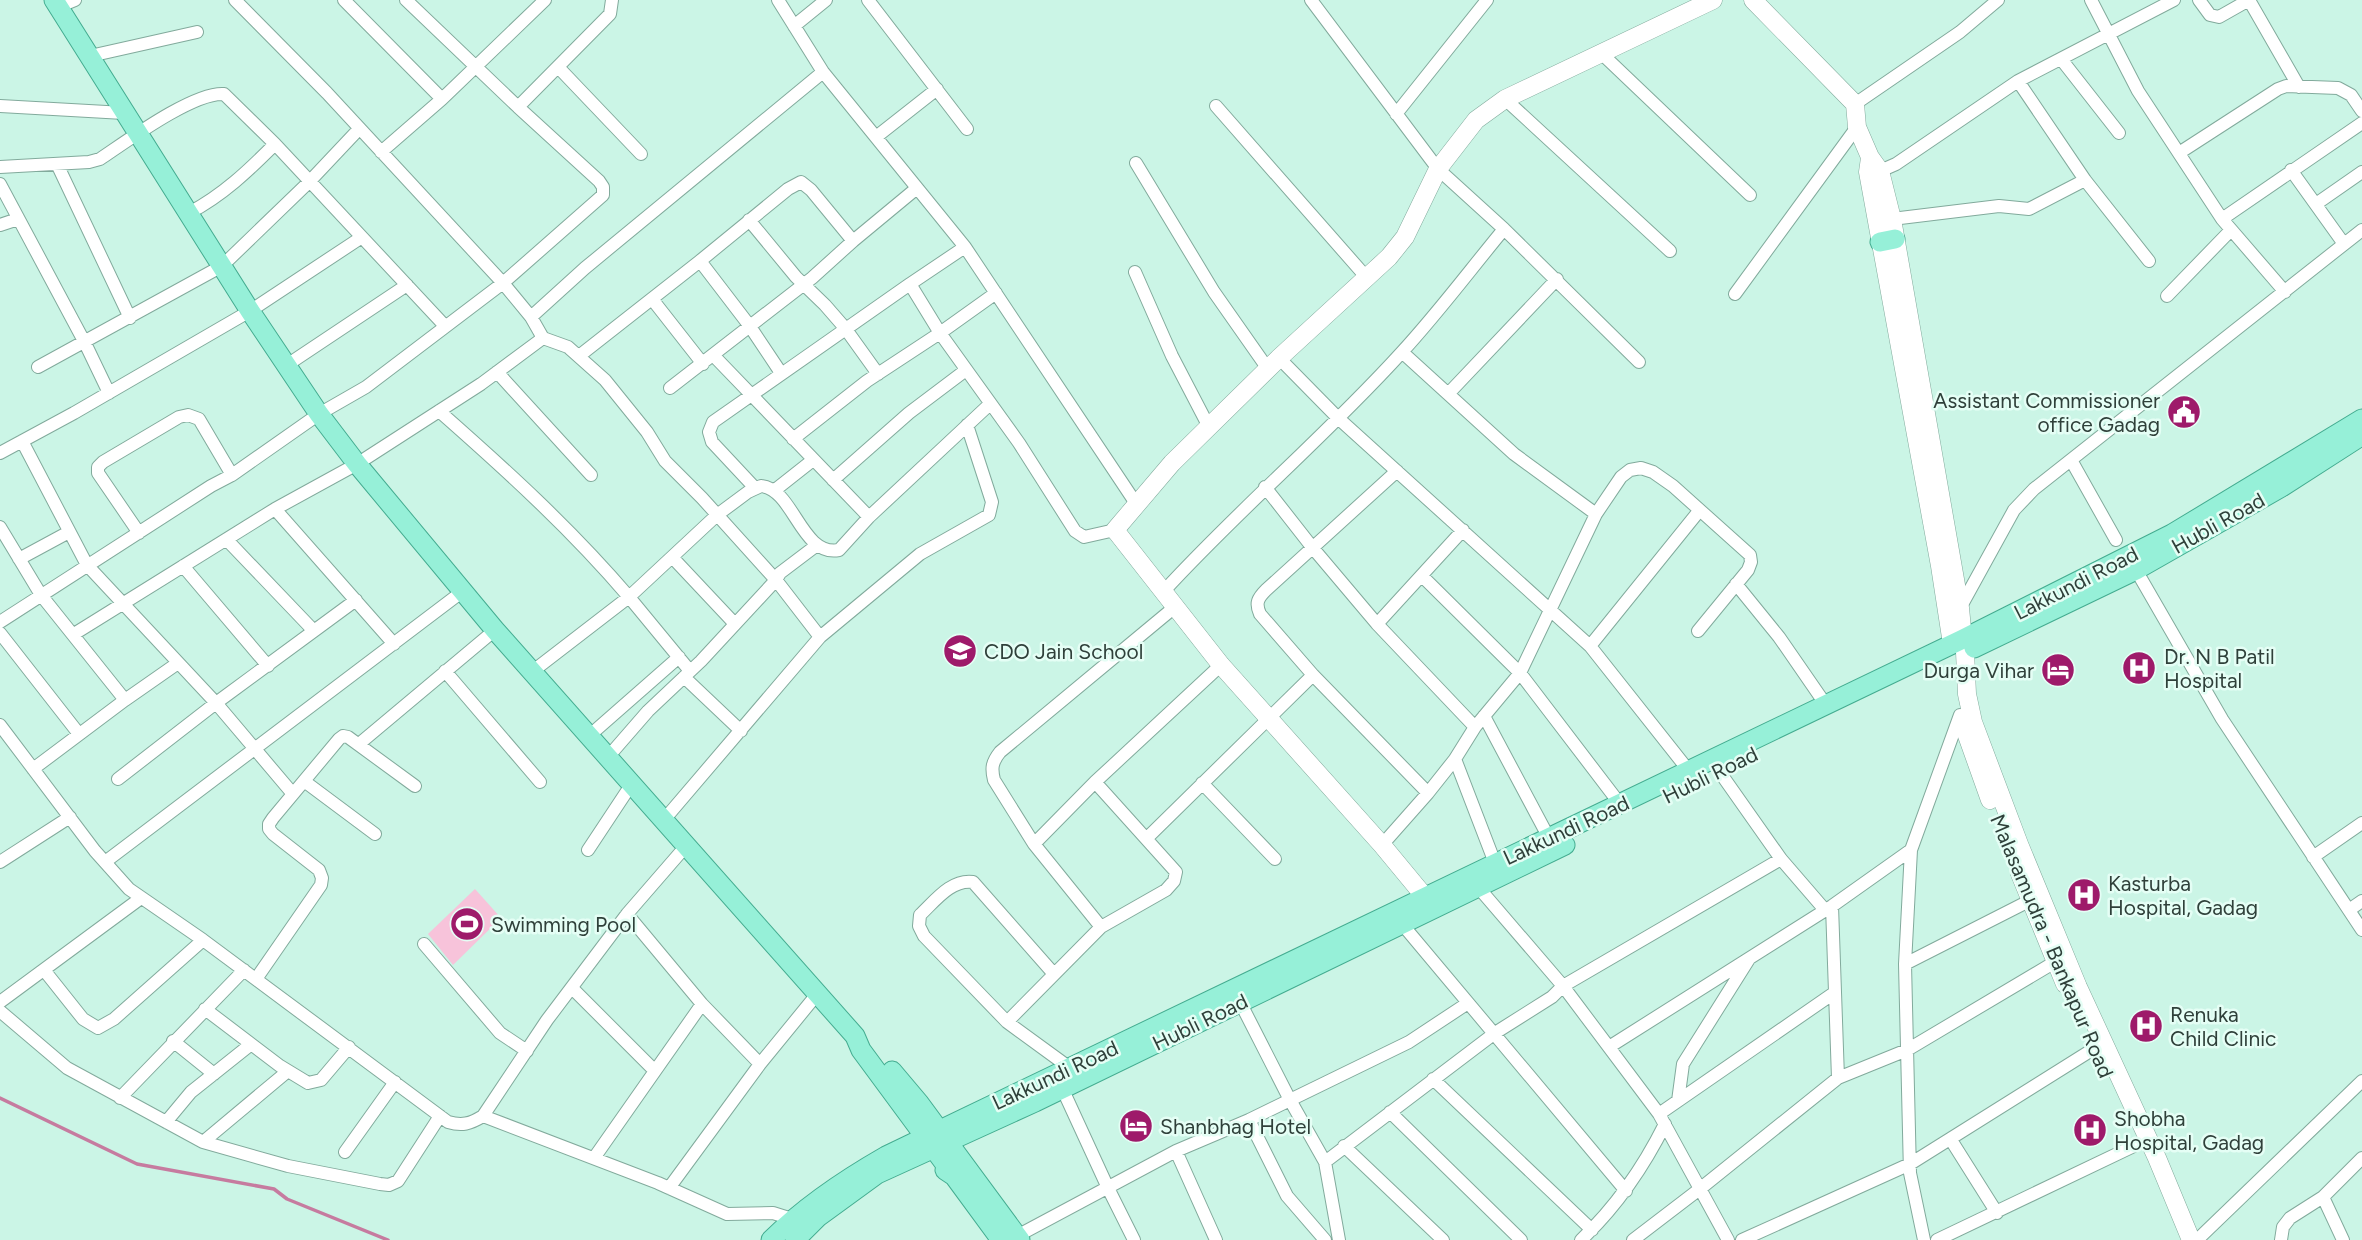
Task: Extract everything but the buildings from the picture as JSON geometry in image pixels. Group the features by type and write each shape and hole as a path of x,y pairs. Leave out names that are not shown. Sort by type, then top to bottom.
{"main road":[{"path":"1425,897 1221,665 1115,530 1172,463 1367,278 1405,237 1438,169 1476,120 1505,99 1713,0"},
{"path":"1753,0 1854,104 1857,127 1875,164 1892,219 1888,240 1940,566 1973,722 2078,986 2157,1157 2191,1240"},
{"path":"62,2 124,113 250,311 319,414 357,464 495,630 855,1036 861,1050 913,1107 1012,1239"},
{"path":"1875,164 1868,172 1888,240 1960,608 1958,648"},
{"name":"Lakkundi Road","path":"972,1123 1070,1068 1495,863 1826,705 1958,648 2172,534 2362,419"},
{"name":"Hubli Road","path":"795,1240 818,1217 897,1158 972,1123 1062,1088 1719,771 1958,648 2136,570 2360,440"},
{"name":"Malasamudra - Bankapur Road","path":"1958,648 1960,715 1976,765 2055,962 2179,1240"},
{"path":"913,1107 972,1123 960,1172"},
{"path":"897,1158 909,1130 913,1107"},
{"path":"771,1240 792,1219 848,1177 897,1158 960,1172"}],"street":[{"path":"235,0 289,53 503,284 531,317 543,338 568,347 605,380 648,432 664,461 776,580 820,637"},
{"path":"344,0 443,99"},
{"path":"0,622 211,485 232,475 319,414 366,387 503,284 603,195 599,181 475,67 407,0"},
{"path":"381,152 443,99 545,0"},
{"path":"518,107 610,15 612,0"},
{"path":"778,0 823,72 965,247 1137,505"},
{"path":"794,26 827,0"},
{"path":"868,0 967,129"},
{"path":"1311,0 1438,169 1557,279 1639,362"},
{"path":"1854,104 1960,32 1998,0"},
{"path":"2091,0 2137,91 2222,219 2285,292"},
{"path":"1875,164 1896,164 2018,81 2174,0"},
{"path":"2199,0 2210,15 2219,17 2249,0 2299,87"},
{"path":"1396,114 1483,2"},
{"path":"90,56 197,32"},
{"path":"1601,53 1750,195"},
{"path":"2062,60 2119,133"},
{"path":"558,67 641,154"},
{"path":"531,317 585,268 823,72"},
{"path":"2018,81 2085,180 2149,261"},
{"path":"2179,153 2286,86 2338,88 2351,96 2362,111"},
{"path":"876,137 936,89"},
{"path":"0,167 89,162 100,159 165,117 215,94 224,94 275,144 445,326"},
{"path":"1505,99 1670,251"},
{"path":"0,106 124,113"},
{"path":"1216,106 1367,278"},
{"path":"2222,219 2362,123"},
{"path":"1735,294 1857,127"},
{"path":"38,367 222,266 359,130"},
{"path":"189,213 230,187 275,144"},
{"path":"1136,163 1214,292 1274,364 1338,418 1590,646 1689,771"},
{"path":"57,164 130,318"},
{"path":"2291,170 2344,244"},
{"path":"2316,204 2362,172"},
{"path":"1892,219 1999,205 2029,209 2085,180"},
{"path":"579,356 788,189 800,183 811,190 853,241"},
{"path":"0,184 109,393"},
{"path":"670,388 803,285 917,188"},
{"path":"0,225 18,219"},
{"path":"749,220 803,285 845,328 878,374"},
{"path":"1164,590 1198,553 1402,352 1504,229"},
{"path":"2167,296 2231,230"},
{"path":"1960,608 2014,510 2034,489 2362,230"},
{"path":"0,453 250,311 362,237"},
{"path":"755,488 712,442 709,432 713,422 965,247"},
{"path":"699,261 749,325 781,373"},
{"path":"1135,272 1172,356 1209,427"},
{"path":"1448,394 1557,279"},
{"path":"910,284 965,370 1020,443 1075,531 1084,537 1115,530"},
{"path":"287,365 407,285"},
{"path":"793,439 878,374 996,293"},
{"path":"652,299 708,360 751,395 869,517"},
{"path":"74,634 275,509 357,464 497,372 543,338"},
{"path":"1402,352 1514,454 1595,514"},
{"path":"833,480 909,413 965,370"},
{"path":"497,372 592,475"},
{"path":"533,671 629,597 717,515 755,488 768,486 775,490 817,545 828,550 839,550 869,517 990,404"},
{"path":"439,411 549,510 594,556 679,657 687,674 741,731"},
{"path":"139,533 98,473 98,467 103,462 179,417 188,415 199,419 232,475"},
{"path":"663,821 820,637 920,554 989,515 992,502 967,425"},
{"path":"22,441 87,565 216,703 293,794"},
{"path":"775,490 813,460"},
{"path":"2071,460 2116,540"},
{"path":"1382,845 1428,793 1455,759 1475,727 1520,673 1595,514 1621,477 1630,470 1642,468 1653,472 1673,486 1750,555 1752,562 1748,570 1698,631"},
{"path":"1397,471 1258,597 1257,607 1260,614 1313,675 1428,793"},
{"path":"1265,487 1377,624 1475,727"},
{"path":"275,509 394,644"},
{"path":"1590,646 1699,511"},
{"path":"0,527 41,595 125,700"},
{"path":"1377,624 1463,530"},
{"path":"19,559 69,531"},
{"path":"227,540 314,631"},
{"path":"608,757 648,711 735,624 780,573 817,545"},
{"path":"672,557 735,624"},
{"path":"184,566 268,666"},
{"path":"2136,570 2222,719 2362,930"},
{"path":"1422,576 1520,673 1620,804"},
{"path":"1736,584 1779,637 1826,705"},
{"path":"105,862 463,591"},
{"path":"118,779 356,600"},
{"path":"1101,928 1034,844 994,780 992,762 1000,752 1176,606"},
{"path":"359,744 495,630"},
{"path":"0,633 79,733"},
{"path":"589,736 679,657"},
{"path":"33,769 178,663"},
{"path":"1034,844 1095,782 1221,665"},
{"path":"445,671 540,782"},
{"path":"1147,838 1313,675"},
{"path":"1924,1240 1910,1164 1905,964 1910,850 1960,715"},
{"path":"1484,716 1549,838"},
{"path":"0,725 105,862 129,889 203,940 448,1122 459,1125 471,1124 483,1116 627,914 686,845"},
{"path":"256,979 322,881 319,870 269,829 273,818 304,780 343,736 359,744 415,786"},
{"path":"1455,759 1495,863"},
{"path":"1719,771 1781,859 1829,908 1838,1078"},
{"path":"304,780 375,834"},
{"path":"1007,1022 1101,928 1166,890 1174,881 1176,872 1095,782"},
{"path":"1202,783 1275,859"},
{"path":"588,850 631,785"},
{"path":"0,862 70,817"},
{"path":"2313,857 2362,823"},
{"path":"1609,1047 1829,908 1910,850"},
{"path":"1325,1162 1495,1033 1552,997 1563,986 1781,859"},
{"path":"1054,974 973,882 963,881 953,885 920,915 919,926 924,936 1007,1022 1070,1068"},
{"path":"1478,887 1563,986 1662,1119 1728,1240"},
{"path":"0,1002 141,898"},
{"path":"1905,964 2029,901"},
{"path":"2349,910 2362,901"},
{"path":"627,914 702,1004 760,1064"},
{"path":"1402,924 1626,1191"},
{"path":"44,970 83,1019 98,1028 114,1019 203,940"},
{"path":"424,944 500,1033 527,1051"},
{"path":"1678,1101 1683,1064 1751,955"},
{"path":"1633,1240 1838,1078 1907,1050 2055,962"},
{"path":"120,1098 244,970"},
{"path":"572,988 655,1071"},
{"path":"669,1188 760,1064 818,993"},
{"path":"1581,1240 1626,1191 1648,1158 1662,1119 1678,1101 1834,993"},
{"path":"1240,1002 1325,1162 1339,1240"},
{"path":"1012,1239 1176,1151 1250,1120 1409,1042 1468,1003"},
{"path":"594,1158 702,1004"},
{"path":"205,1009 250,1045 308,1083 321,1080 349,1047"},
{"path":"0,1011 67,1068 120,1098 203,1142 288,1166 389,1185 398,1181 440,1116"},
{"path":"173,1041 214,1074"},
{"path":"166,1122 191,1092 250,1045"},
{"path":"1742,1240 1910,1164 2095,1048"},
{"path":"203,1142 288,1071"},
{"path":"1433,1079 1592,1230"},
{"path":"2197,1240 2362,1081"},
{"path":"345,1152 395,1082"},
{"path":"1062,1088 1134,1240"},
{"path":"1390,1112 1521,1240"},
{"path":"483,1116 669,1188 727,1214 773,1213 792,1219"},
{"path":"1250,1120 1287,1196 1325,1240"},
{"path":"1951,1140 1997,1213"},
{"path":"1937,1240 2138,1144"},
{"path":"1344,1146 1443,1240"},
{"path":"1176,1151 1216,1240"},
{"path":"2281,1240 2283,1227 2290,1219 2323,1197 2362,1158"},
{"path":"2323,1197 2343,1240"}],"shaded area":[{"name":"Swimming Pool","path":"475,889 501,918 453,965 428,934"}],"waterway":[{"path":"0,1098 137,1164 274,1189 287,1199 388,1240"}],"place":[{"name":"Assistant Commissioner office Gadag","path":"2184,412"},
{"name":"CDO Jain School","path":"960,651"},
{"name":"Dr. N B Patil Hospital","path":"2139,668"},
{"name":"Durga Vihar","path":"2058,670"},
{"name":"Kasturba Hospital, Gadag","path":"2084,895"},
{"name":"Swimming Pool","path":"467,924"},
{"name":"Renuka Child Clinic","path":"2146,1026"},
{"name":"Shanbhag Hotel","path":"1136,1126"},
{"name":"Shobha Hospital, Gadag","path":"2090,1130"}]}
